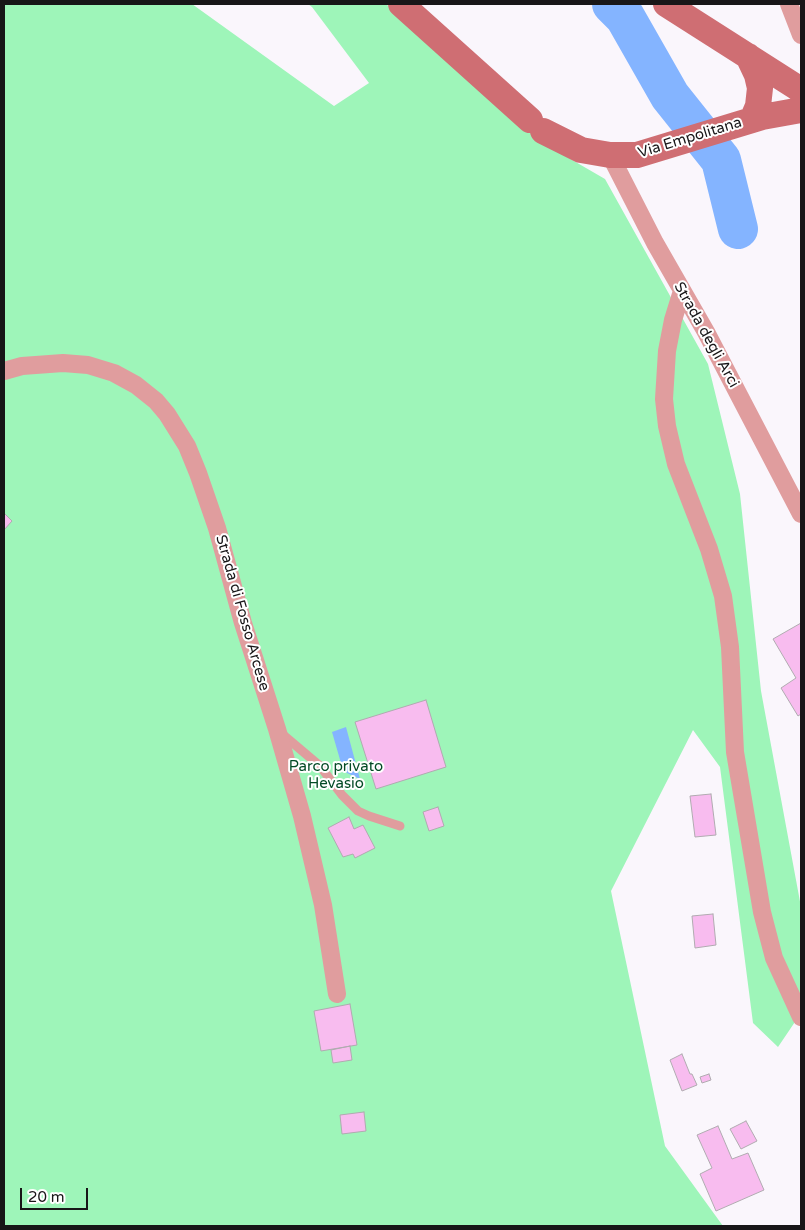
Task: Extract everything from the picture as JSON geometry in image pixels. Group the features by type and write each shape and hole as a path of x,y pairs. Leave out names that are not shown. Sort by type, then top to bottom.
{"main road":[{"name":"Via Empolitana","path":"402,4 536,125 581,150 610,155 637,155 752,120 801,110"},
{"path":"666,4 801,90"},
{"name":"Via Empolitana","path":"748,56 757,75 760,88 758,106 752,120"}],"street":[{"path":"789,4 801,35"},
{"name":"Strada degli Arci","path":"610,155 655,243 706,332 801,514"},
{"path":"682,291 666,351 664,399 666,426 676,464 709,549 723,596 730,647 735,752 762,912 774,958 801,1017"},
{"name":"Strada di Fosso Arcese","path":"4,371 22,366 68,363 88,365 114,373 136,384 149,395 164,410 184,441 198,473 217,528 260,679 277,729 302,816 319,884 337,994"}],"lane":[{"path":"277,729 320,766 342,795 358,811 400,826"}],"green space":[{"name":"Parco privato Hevasio","path":"4,4 192,4 334,106 369,83 308,4 386,4 548,146 605,179 708,364 740,494 761,691 801,907 801,1013 778,1047 753,1023 720,767 693,730 611,891 665,1146 723,1226 4,1226"}],"water":[{"path":"346,727 360,779 343,770 332,732"}],"building":[{"path":"4,513 12,521 4,530"},
{"path":"801,623 801,714 798,716 781,688 796,678 773,639"},
{"path":"426,700 446,767 376,789 355,722"},
{"path":"711,794 716,835 695,837 690,796"},
{"path":"438,807 444,826 429,831 423,812"},
{"path":"349,817 354,829 363,825 375,848 355,858 353,854 343,857 328,828"},
{"path":"713,914 716,945 695,948 692,916"},
{"path":"350,1004 357,1045 321,1051 314,1011"},
{"path":"350,1046 352,1060 333,1063 331,1050"},
{"path":"682,1054 690,1074 692,1074 697,1085 682,1091 670,1060"},
{"path":"709,1074 711,1080 702,1083 700,1077"},
{"path":"364,1112 366,1131 342,1134 340,1115"},
{"path":"746,1121 757,1141 741,1149 730,1129"},
{"path":"718,1126 732,1159 748,1153 764,1190 716,1211 700,1174 712,1168 697,1135"}],"waterway":[{"path":"612,4 625,17 670,96 721,160 738,229"}]}
